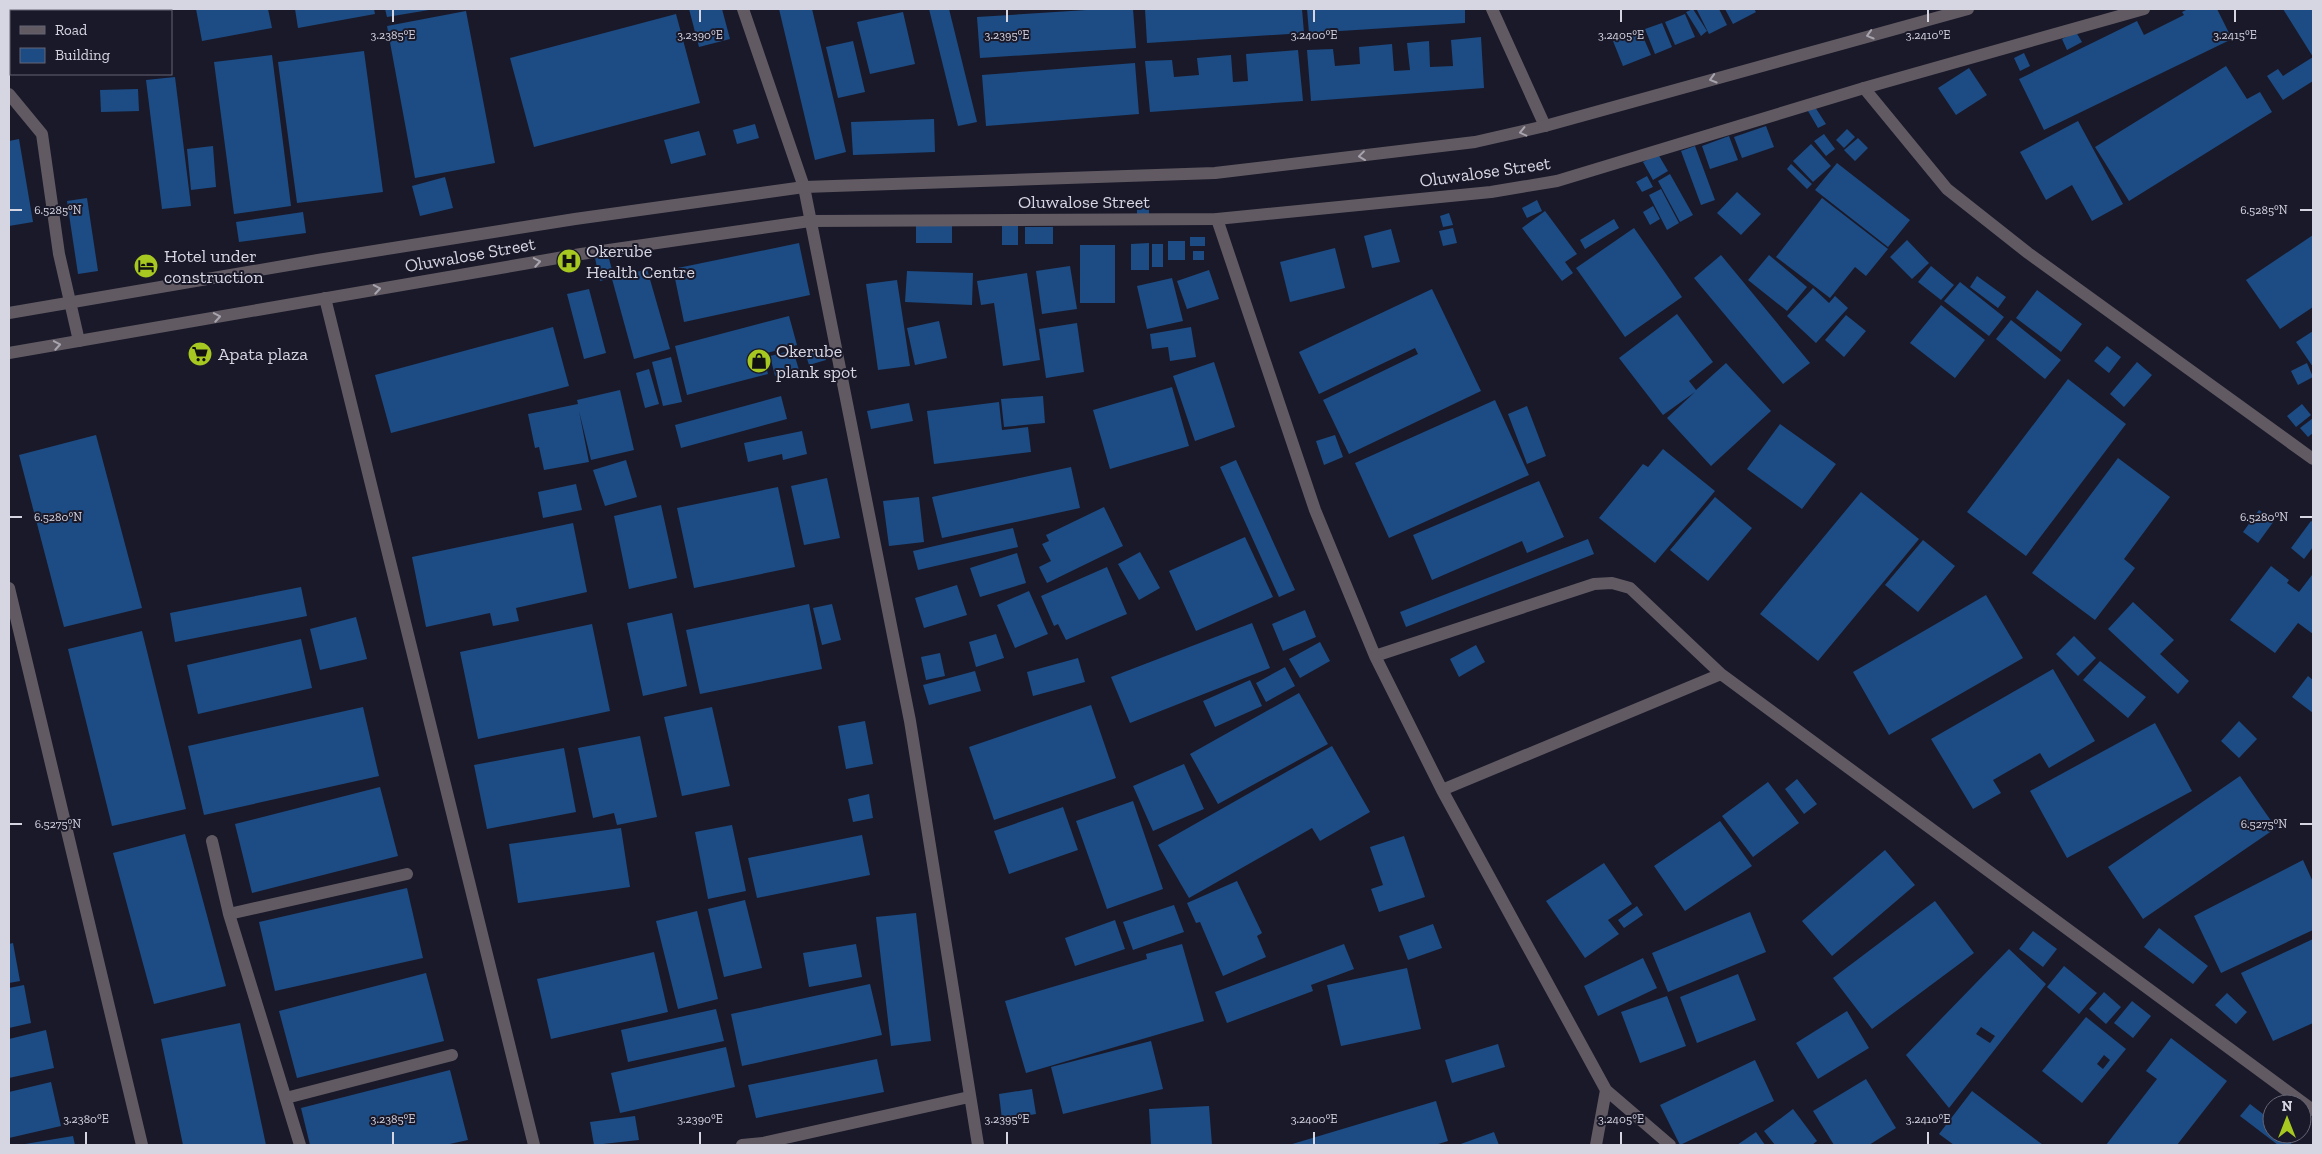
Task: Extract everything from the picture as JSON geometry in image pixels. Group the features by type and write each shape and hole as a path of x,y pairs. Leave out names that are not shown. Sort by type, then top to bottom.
{"street":[{"path":"743,9 804,187 910,721 978,1145"},
{"path":"1492,9 1545,126"},
{"name":"Oluwalose Street","path":"9,313 337,257 575,219 804,187 1215,173 1475,142 1545,126 1968,9"},
{"name":"Oluwalose Street","path":"9,353 580,254 810,221 1217,219 1491,192 1557,181 1864,88 2144,9"},
{"path":"1864,88 1947,189 2028,253 2313,459"},
{"path":"9,94 42,134 59,254 72,302 79,341"},
{"path":"1217,219 1315,510 1375,656 1442,790 1606,1090 1670,1145"},
{"path":"325,298 534,1145"},
{"path":"1375,656 1594,584 1612,583 1630,588 1721,674 2313,1110"},
{"path":"9,588 142,1145"},
{"path":"1442,790 1721,674"},
{"path":"212,840 229,914 300,1145"},
{"path":"229,914 407,874"},
{"path":"286,1098 452,1055"},
{"path":"1596,1145 1606,1090"},
{"path":"742,1145 763,1144 969,1096"}],"building":[{"path":"121,9 153,9 153,10"},
{"path":"196,9 268,9 272,28 202,41"},
{"path":"295,9 374,9 375,14 298,28"},
{"path":"385,9 429,9 429,10 387,17"},
{"path":"689,9 722,9 730,39 699,47"},
{"path":"779,9 812,9 846,152 815,160"},
{"path":"929,9 949,9 977,122 958,126"},
{"path":"1102,9 1133,9 1136,48 980,58 977,17"},
{"path":"1145,9 1302,9 1304,33 1147,43"},
{"path":"1307,9 1465,9 1465,23 1309,33"},
{"path":"1693,9 1707,31 1701,36 1686,12"},
{"path":"1719,9 1727,25 1709,34 1697,10"},
{"path":"1725,9 1754,9 1756,12 1733,24"},
{"path":"2188,9 2217,9 2232,39 2044,130 2019,79 2137,21 2144,35 2184,15 2182,12"},
{"path":"2283,9 2313,9 2313,57"},
{"path":"466,11 495,163 415,178 387,26"},
{"path":"903,12 915,64 870,74 857,22"},
{"path":"676,14 700,103 534,147 510,58"},
{"path":"1685,14 1695,37 1675,45 1665,22"},
{"path":"1662,23 1672,47 1655,54 1645,29"},
{"path":"1640,30 1651,55 1623,66 1613,41"},
{"path":"2076,32 2082,42 2067,50 2062,39"},
{"path":"1481,37 1484,88 1311,101 1307,50 1333,49 1335,66 1360,64 1359,47 1392,44 1394,71 1410,70 1407,43 1429,41 1430,67 1453,66 1451,40"},
{"path":"853,41 865,92 838,98 826,47"},
{"path":"1298,50 1303,101 1150,112 1145,61 1172,60 1174,77 1199,75 1197,58 1231,55 1233,82 1248,81 1246,54"},
{"path":"364,51 383,192 297,203 278,62"},
{"path":"2024,53 2030,66 2020,71 2014,58"},
{"path":"272,55 291,206 234,214 214,62"},
{"path":"2313,57 2313,81 2283,100 2267,76 2278,69 2283,76"},
{"path":"1135,63 1139,114 986,126 982,75"},
{"path":"2226,66 2247,99 2260,92 2272,112 2129,201 2095,147"},
{"path":"1969,68 1987,95 1956,115 1938,88"},
{"path":"175,77 191,206 162,209 146,80"},
{"path":"138,89 139,111 101,112 100,90"},
{"path":"1815,107 1826,124 1818,128 1808,111"},
{"path":"934,119 935,152 853,155 851,122"},
{"path":"2078,121 2123,204 2092,221 2072,185 2046,200 2020,152"},
{"path":"755,124 759,138 737,144 733,130"},
{"path":"1766,126 1774,147 1742,158 1734,137"},
{"path":"1847,129 1855,137 1844,148 1836,140"},
{"path":"699,131 706,155 671,164 664,140"},
{"path":"1824,134 1835,149 1826,156 1814,141"},
{"path":"1729,136 1738,160 1710,169 1702,146"},
{"path":"1858,138 1868,148 1855,161 1844,150"},
{"path":"19,139 33,222 9,226 9,141"},
{"path":"1811,144 1831,166 1813,182 1793,161"},
{"path":"213,146 216,187 191,190 187,149"},
{"path":"1695,146 1715,200 1701,205 1681,151"},
{"path":"1658,154 1668,171 1653,180 1643,162"},
{"path":"1837,163 1910,220 1888,247 1815,190"},
{"path":"1791,164 1812,184 1807,189 1787,169"},
{"path":"1670,174 1693,215 1680,222 1658,181"},
{"path":"1647,176 1653,187 1642,192 1636,182"},
{"path":"445,177 453,208 420,216 412,186"},
{"path":"1661,189 1679,223 1667,230 1649,195"},
{"path":"1737,192 1761,214 1741,235 1717,213"},
{"path":"87,198 98,271 78,274 67,201"},
{"path":"1822,198 1888,249 1866,276 1855,267 1830,298 1776,257"},
{"path":"1537,200 1542,211 1527,218 1522,208"},
{"path":"1653,206 1660,219 1650,225 1643,212"},
{"path":"1137,208 1149,208 1149,219 1137,219"},
{"path":"1545,211 1577,254 1565,262 1573,273 1562,281 1522,228"},
{"path":"303,212 306,233 239,242 236,222"},
{"path":"1449,213 1453,225 1443,227 1440,216"},
{"path":"1614,219 1619,228 1585,249 1580,240"},
{"path":"916,224 952,224 952,243 916,243"},
{"path":"1002,226 1018,226 1018,245 1002,245"},
{"path":"1025,227 1053,227 1053,244 1025,244"},
{"path":"1453,228 1457,243 1443,246 1439,231"},
{"path":"1634,228 1682,297 1625,337 1576,268"},
{"path":"1391,229 1400,262 1372,268 1364,236"},
{"path":"2313,235 2313,307 2280,329 2246,280"},
{"path":"1190,237 1205,237 1205,246 1190,246"},
{"path":"1907,240 1929,263 1912,279 1890,257"},
{"path":"1168,241 1185,241 1185,260 1168,260"},
{"path":"799,243 810,295 684,322 673,269"},
{"path":"1149,243 1149,270 1131,270 1131,244"},
{"path":"1152,244 1163,244 1163,267 1152,267"},
{"path":"1080,245 1115,245 1115,303 1080,303"},
{"path":"1335,248 1345,288 1290,302 1280,262"},
{"path":"1193,251 1204,251 1204,260 1193,260"},
{"path":"608,255 614,277 600,281 595,258"},
{"path":"1721,255 1810,363 1783,384 1694,278"},
{"path":"1769,255 1807,287 1787,311 1748,280"},
{"path":"1070,266 1077,309 1042,314 1036,271"},
{"path":"1931,266 1954,285 1941,300 1918,282"},
{"path":"647,269 670,349 634,359 612,279"},
{"path":"1209,270 1219,299 1187,309 1177,281"},
{"path":"907,271 973,273 972,305 905,302"},
{"path":"1027,273 1040,360 1003,366 994,303 981,305 977,281"},
{"path":"1977,276 2006,297 1998,308 1970,287"},
{"path":"1172,278 1183,321 1147,329 1137,286"},
{"path":"897,280 910,366 878,370 866,284"},
{"path":"1960,282 2004,317 1989,336 1944,301"},
{"path":"1813,288 1829,303 1835,296 1848,308 1816,343 1787,316"},
{"path":"589,289 606,353 584,359 567,294"},
{"path":"1432,289 1481,391 1349,454 1323,400 1418,354 1415,348 1319,394 1299,352"},
{"path":"2037,290 2082,324 2061,352 2016,318"},
{"path":"1941,305 1985,340 1955,378 1910,343"},
{"path":"1677,314 1713,362 1689,381 1696,390 1726,363 1771,411 1711,466 1667,418 1695,392 1663,415 1619,358"},
{"path":"1846,315 1866,331 1844,357 1825,340"},
{"path":"789,316 797,345 763,354 768,374 687,395 675,346"},
{"path":"2011,320 2061,360 2045,379 1996,339"},
{"path":"939,321 947,358 915,365 907,328"},
{"path":"1077,323 1084,372 1046,378 1039,329"},
{"path":"553,327 569,386 391,433 375,375"},
{"path":"1191,327 1196,357 1170,361 1168,347 1152,349 1150,334"},
{"path":"2313,331 2313,367 2296,342"},
{"path":"2107,346 2121,357 2109,373 2094,361"},
{"path":"822,348 826,360 809,365 805,352"},
{"path":"793,350 799,370 775,376 770,356"},
{"path":"671,357 682,402 663,406 652,362"},
{"path":"1214,362 1235,427 1195,441 1173,376"},
{"path":"2137,362 2152,375 2124,407 2110,394"},
{"path":"2307,363 2313,377 2298,385 2291,371"},
{"path":"649,369 659,404 645,408 636,373"},
{"path":"2068,379 2126,424 2026,556 1967,512"},
{"path":"1172,387 1189,446 1110,469 1093,410"},
{"path":"620,390 634,450 591,460 579,411 589,462 544,470 539,447 535,448 528,414 578,404 577,400"},
{"path":"781,396 787,419 681,448 675,425"},
{"path":"1043,396 1045,423 1004,427 1001,399"},
{"path":"1495,400 1529,475 1389,538 1355,463"},
{"path":"999,402 1002,430 1028,427 1031,452 934,464 927,411"},
{"path":"909,403 913,421 871,429 867,411"},
{"path":"2302,404 2311,415 2296,427 2287,416"},
{"path":"1527,406 1546,456 1527,464 1508,414"},
{"path":"2313,418 2313,433 2308,437 2300,428"},
{"path":"1780,424 1836,464 1802,509 1747,469"},
{"path":"802,431 807,454 783,460 782,454 748,462 744,443"},
{"path":"96,435 142,608 64,627 19,455"},
{"path":"1335,435 1343,457 1324,465 1316,441"},
{"path":"1663,449 1715,491 1655,563 1599,518 1643,464 1648,467"},
{"path":"2118,458 2170,497 2124,559 2135,568 2095,620 2032,573"},
{"path":"626,460 637,497 605,506 593,470"},
{"path":"1236,460 1295,590 1279,597 1220,467"},
{"path":"1071,467 1080,508 942,538 932,497"},
{"path":"827,478 840,538 804,545 791,486"},
{"path":"1539,481 1564,537 1527,553 1522,541 1432,580 1413,535"},
{"path":"576,484 582,510 543,518 538,492"},
{"path":"778,487 795,567 694,588 677,508"},
{"path":"1861,492 1919,539 1818,661 1760,614"},
{"path":"919,497 924,542 889,546 883,501"},
{"path":"1715,497 1752,528 1708,581 1670,550"},
{"path":"661,505 677,578 629,589 614,516"},
{"path":"1104,507 1123,546 1047,583 1039,567 1051,561 1042,544 1049,541 1046,535"},
{"path":"2259,510 2274,521 2258,543 2243,532"},
{"path":"2311,521 2313,522 2313,547 2304,559 2291,548"},
{"path":"573,523 587,592 516,608 519,621 493,626 490,613 426,627 412,557"},
{"path":"1013,528 1018,547 918,570 913,551"},
{"path":"1245,537 1273,597 1196,631 1169,571"},
{"path":"1588,539 1594,554 1406,627 1400,612"},
{"path":"1923,540 1955,566 1918,612 1885,585"},
{"path":"1140,552 1160,588 1139,600 1118,564"},
{"path":"1017,553 1026,583 980,597 970,568"},
{"path":"2271,566 2289,580 2287,583 2299,592 2313,576 2313,634 2298,623 2275,653 2230,620"},
{"path":"1107,567 1127,614 1066,640 1058,624 1054,626 1041,596"},
{"path":"957,585 967,615 924,628 915,598"},
{"path":"301,587 307,616 175,642 170,613"},
{"path":"1029,591 1048,634 1015,648 997,605"},
{"path":"1986,595 2023,658 1889,735 1853,672"},
{"path":"2133,602 2174,640 2160,654 2189,681 2178,694 2108,629"},
{"path":"809,604 822,669 700,694 686,630"},
{"path":"832,604 841,640 822,645 813,608"},
{"path":"1305,610 1316,637 1283,651 1272,624"},
{"path":"672,613 687,686 643,696 627,623"},
{"path":"356,617 367,659 320,670 310,629"},
{"path":"1252,623 1270,668 1130,723 1111,677"},
{"path":"592,624 610,711 478,739 460,652"},
{"path":"142,631 186,809 112,826 68,649"},
{"path":"996,634 1004,658 976,667 969,642"},
{"path":"2074,636 2096,658 2078,676 2056,654"},
{"path":"301,639 312,688 198,714 187,665"},
{"path":"1320,642 1330,661 1300,678 1289,659"},
{"path":"1476,645 1485,662 1459,677 1450,659"},
{"path":"940,653 945,676 926,680 921,657"},
{"path":"1078,658 1085,682 1033,696 1027,672"},
{"path":"2100,661 2146,697 2128,718 2083,680"},
{"path":"1285,667 1295,686 1266,702 1256,683"},
{"path":"2053,669 2095,741 2049,768 2040,753 1993,780 2001,793 1973,809 1931,739"},
{"path":"975,671 981,691 929,705 923,685"},
{"path":"2308,676 2313,680 2313,713 2292,697"},
{"path":"1250,680 1262,706 1215,727 1203,701"},
{"path":"1299,693 1328,744 1218,804 1190,754"},
{"path":"1091,705 1116,778 994,820 969,747"},
{"path":"363,707 379,776 204,815 188,746"},
{"path":"712,707 730,786 682,796 664,717"},
{"path":"865,721 873,764 846,769 838,726"},
{"path":"2239,721 2257,739 2239,758 2221,741"},
{"path":"2155,723 2192,791 2067,858 2030,791"},
{"path":"640,736 657,817 617,825 614,813 593,818 578,748"},
{"path":"1332,746 1370,812 1320,841 1312,828 1189,898 1158,845"},
{"path":"564,748 576,812 487,829 474,765"},
{"path":"1184,764 1204,809 1153,831 1133,786"},
{"path":"2240,776 2276,828 2143,919 2108,867"},
{"path":"1797,779 1817,804 1804,814 1785,789"},
{"path":"1768,782 1799,823 1753,857 1722,816"},
{"path":"380,787 398,856 252,893 235,824"},
{"path":"869,794 873,818 853,822 848,799"},
{"path":"1133,801 1163,889 1107,909 1076,821"},
{"path":"1063,807 1078,850 1009,874 994,831"},
{"path":"1720,821 1752,866 1685,911 1654,866"},
{"path":"732,825 746,891 708,899 695,832"},
{"path":"621,828 630,887 518,903 509,844"},
{"path":"185,834 226,986 154,1004 113,853"},
{"path":"862,835 870,875 757,898 748,858"},
{"path":"1404,836 1425,897 1379,912 1371,889 1383,885 1370,847"},
{"path":"1885,850 1915,885 1832,956 1802,921"},
{"path":"2303,860 2313,882 2313,930 2221,973 2194,916"},
{"path":"1604,863 1632,904 1608,920 1619,934 1585,958 1546,901"},
{"path":"1237,881 1262,933 1257,936 1266,957 1223,976 1200,922 1196,923 1187,903"},
{"path":"407,888 423,958 275,991 259,922"},
{"path":"745,900 762,968 724,977 708,909"},
{"path":"1935,901 1974,953 1872,1029 1833,978"},
{"path":"1174,905 1184,932 1133,950 1123,922"},
{"path":"1637,906 1643,915 1624,928 1618,920"},
{"path":"697,911 718,999 678,1009 656,921"},
{"path":"1750,912 1766,952 1668,992 1652,953"},
{"path":"916,913 931,1041 891,1046 876,917"},
{"path":"1115,920 1125,949 1075,966 1065,938"},
{"path":"1433,924 1442,948 1408,960 1399,936"},
{"path":"2159,928 2208,966 2193,984 2144,947"},
{"path":"2033,931 2057,949 2043,967 2019,949"},
{"path":"2313,939 2313,1023 2273,1041 2241,973"},
{"path":"13,943 20,981 9,983 9,944"},
{"path":"856,944 862,977 809,987 803,953"},
{"path":"1182,944 1204,1021 1026,1073 1005,1001 1147,959 1146,954"},
{"path":"1344,944 1354,969 1311,985 1313,991 1227,1023 1215,992"},
{"path":"2009,949 2046,984 1949,1108 1906,1055","holes":["1981,1027 1995,1036 1990,1043 1976,1034"]},
{"path":"654,952 668,1012 551,1039 537,979"},
{"path":"1643,958 1657,988 1598,1016 1584,986"},
{"path":"2064,966 2097,993 2079,1014 2047,987"},
{"path":"1407,968 1421,1029 1341,1046 1327,985"},
{"path":"426,973 444,1041 297,1078 279,1011"},
{"path":"1738,974 1756,1020 1697,1043 1680,997"},
{"path":"870,984 882,1035 742,1066 731,1014"},
{"path":"24,985 31,1023 9,1028 9,988"},
{"path":"2104,992 2121,1007 2106,1024 2089,1009"},
{"path":"2227,993 2247,1012 2236,1024 2215,1005"},
{"path":"1667,996 1686,1046 1640,1063 1621,1012"},
{"path":"2132,1001 2151,1016 2133,1038 2114,1023"},
{"path":"716,1009 724,1041 628,1062 621,1030"},
{"path":"1847,1011 1869,1048 1818,1079 1796,1043"},
{"path":"2086,1017 2126,1049 2082,1103 2042,1071","holes":["2104,1055 2110,1060 2103,1069 2097,1064"]},
{"path":"240,1023 266,1145 183,1145 161,1039"},
{"path":"46,1030 54,1068 9,1078 9,1039"},
{"path":"2171,1038 2227,1081 2177,1145 2106,1145 2157,1079 2146,1071"},
{"path":"1151,1041 1163,1089 1063,1114 1051,1067"},
{"path":"1498,1044 1505,1067 1452,1083 1445,1060"},
{"path":"726,1047 735,1087 620,1113 611,1073"},
{"path":"877,1059 884,1092 756,1118 748,1085"},
{"path":"1755,1060 1774,1101 1680,1145 1660,1105"},
{"path":"450,1070 468,1140 445,1145 310,1145 301,1108"},
{"path":"1866,1079 1896,1128 1869,1145 1834,1145 1813,1111"},
{"path":"51,1082 61,1126 9,1138 9,1092"},
{"path":"1032,1089 1036,1114 1002,1120 999,1094"},
{"path":"1972,1091 2043,1145 1954,1145 1939,1134"},
{"path":"1436,1101 1448,1141 1435,1145 1289,1145"},
{"path":"2250,1104 2262,1113 2262,1133 2240,1116"},
{"path":"1209,1106 1212,1145 1151,1145 1149,1109"},
{"path":"1793,1109 1817,1141 1812,1145 1775,1145 1764,1131"},
{"path":"635,1116 639,1140 594,1145 590,1122"},
{"path":"1494,1132 1499,1145 1458,1145"},
{"path":"1756,1132 1765,1145 1737,1145"},
{"path":"73,1136 75,1145 25,1145 25,1144"}],"place":[{"name":"Okerube Health Centre","path":"569,261"},
{"name":"Hotel under construction","path":"146,266"},
{"name":"Apata plaza","path":"200,354"},
{"name":"Okerube plank spot","path":"759,361"}]}
